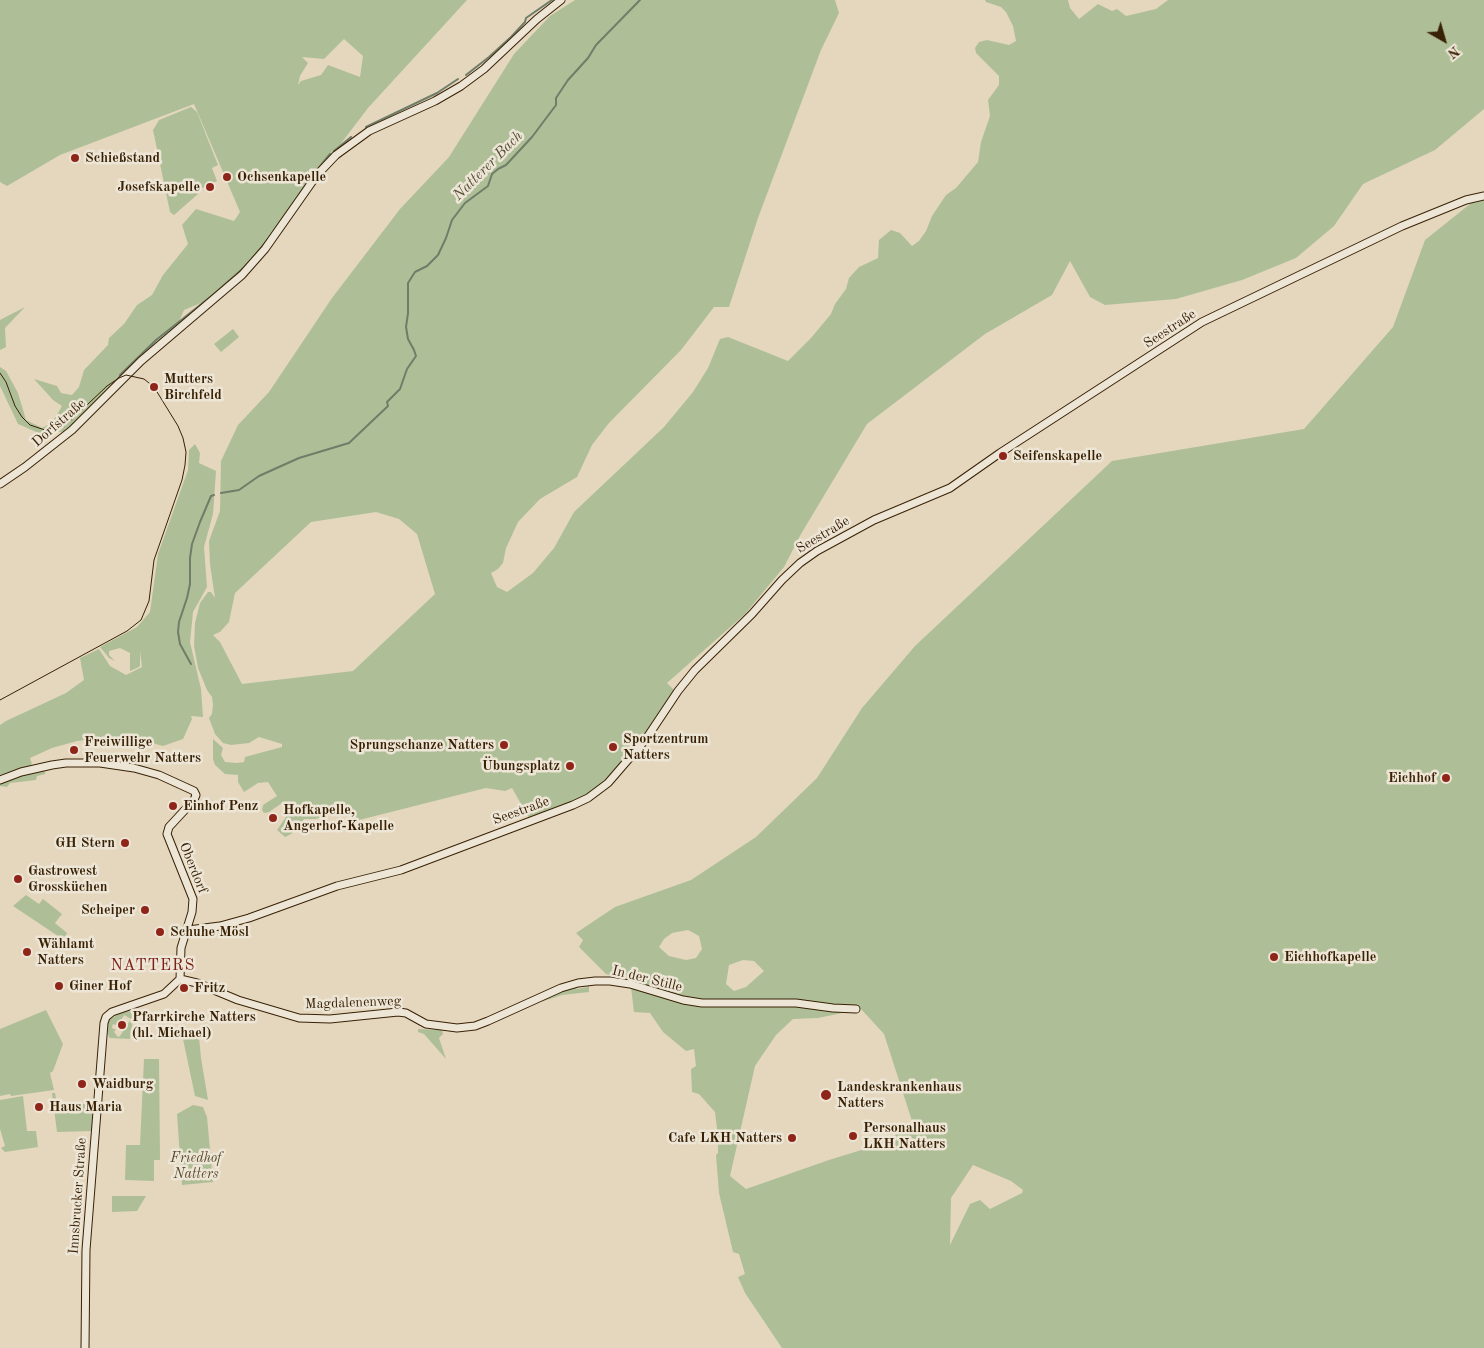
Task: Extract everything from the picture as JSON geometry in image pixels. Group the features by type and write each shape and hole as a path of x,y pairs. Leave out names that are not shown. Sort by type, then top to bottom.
{"street":[{"name":"Dorfstraße","path":"0,484 72,430 128,373 235,282 265,249 317,175 336,155 370,131 434,101 472,78 500,55 537,18 561,0"},
{"name":"Seestraße","path":"188,930 232,923 337,886 401,870 573,806 594,795 612,779 651,733 678,691 695,670 752,614 782,580 800,563 817,551 874,520 950,488 1000,453 1202,322 1402,226 1466,200 1484,196"},
{"name":"Oberdorf","path":"0,780 46,766 66,763 100,763 134,768 160,775 191,789 196,795 194,800 169,827 167,834 193,899 188,930"},
{"path":"180,979 181,948 188,930"},
{"name":"Magdalenenweg","path":"180,979 197,983 238,1000 299,1018 330,1019 398,1012 406,1013 426,1024 441,1027"},
{"name":"Innsbrucker Straße","path":"85,1348 86,1250 104,1023 110,1013 164,994 180,979"},
{"name":"In der Stille","path":"441,1027 463,1028 482,1024 561,988 595,981 630,984 702,1004 796,1002 833,1008 856,1008"}],"green space":[{"path":"0,0 467,0 368,108 248,263 213,298 184,310 177,326 111,385 68,431 41,434 18,424 0,386 0,367 6,371 18,393 26,420 42,428 52,423 62,406 53,400 34,379 57,386 61,393 72,395 79,387 84,370 108,345 109,338 124,324 137,305 152,295 163,275 188,244 182,225 196,209 234,221 240,212 194,104 60,155 7,186 0,182","holes":["344,39 363,56 360,77 328,65 321,75 301,81 298,85 300,76 308,63 302,57 324,59"]},
{"path":"575,0 835,0 839,13 821,50 758,218 729,307 714,307 681,350 609,423 592,445 577,477 540,499 518,522 506,548 503,563 491,573 497,587 507,592 533,573 554,548 574,512 664,427 693,392 708,368 720,339 728,337 788,361 831,314 835,304 846,289 849,278 859,267 878,258 879,240 891,230 900,233 912,246 919,241 946,195 956,188 978,162 981,142 990,116 988,100 999,85 999,76 976,53 975,48 979,42 987,40 1009,45 1016,41 1013,26 1006,12 1001,7 985,0 1068,0 1070,8 1079,19 1098,4 1112,11 1117,9 1126,16 1156,9 1168,0 1484,0 1484,109 1435,150 1363,184 1334,226 1296,258 1242,280 1176,299 1105,305 1090,297 1070,261 1052,295 985,334 867,424 801,534 784,567 745,614 667,683 675,691 644,737 602,785 589,794 529,818 512,788 505,791 486,788 359,820 347,811 315,819 304,819 293,833 285,837 277,830 288,812 282,803 269,812 264,813 262,810 263,805 277,796 268,782 258,783 244,792 238,782 238,775 225,774 215,765 213,759 213,739 223,748 221,755 225,762 244,762 245,757 282,747 282,744 259,737 249,743 231,745 223,743 215,734 209,718 212,714 212,697 198,668 194,646 195,623 200,603 208,592 211,592 215,598 209,541 220,511 221,461 238,425 269,392 332,298 400,209 449,157 514,54 550,16","holes":["376,512 399,519 417,534 435,594 353,671 242,684 220,642 213,635 220,632 229,622 235,593 311,522"]},
{"path":"191,107 197,112 218,165 212,168 217,181 198,190 198,194 174,215 170,212 153,130 159,120"},
{"path":"1484,198 1484,1348 782,1348 745,1293 738,1277 745,1274 739,1254 733,1252 719,1193 716,1155 718,1153 718,1137 715,1112 699,1094 692,1092 691,1069 696,1066 694,1049 686,1051 663,1032 650,1013 634,1012 630,979 606,974 579,947 583,940 576,933 615,907 691,880 756,837 817,778 862,708 915,646 1112,461 1304,429 1393,327 1425,240 1475,200","holes":["688,930 699,936 702,949 696,958 686,960 669,956 659,947 664,939 672,933","743,960 754,961 764,971 746,987 734,991 726,984 729,965","861,1009 884,1034 913,1124 881,1144 746,1189 730,1176 755,1066 776,1035 793,1019 818,1018","973,1165 1011,1181 1023,1190 1022,1193 990,1209 980,1200 970,1204 950,1245 951,1198"]},
{"path":"25,307 5,328 6,347 0,350 0,320"},
{"path":"233,329 239,337 221,352 214,344"},
{"path":"195,444 200,453 199,463 216,471 213,514 204,547 207,587 193,612 190,642 201,689 203,717 191,716 192,719 183,739 163,746 134,738 104,738 77,741 52,748 30,758 32,764 27,768 0,776 0,725 66,693 84,680 80,658 99,649 110,666 126,675 142,667 140,651 140,666 130,671 130,653 120,648 109,651 109,655 115,661 109,658 100,647 137,627 150,612 158,554 188,470 189,450"},
{"path":"45,770 45,774 37,776 36,780 10,783 7,787 0,786 0,782 26,773"},
{"path":"26,895 39,904 43,899 62,914 55,923 67,933 64,940 13,906"},
{"path":"589,985 589,992 562,995 541,1002 574,986 577,989"},
{"path":"46,1010 63,1044 53,1071 50,1073 54,1090 0,1096 0,1029"},
{"path":"132,1011 134,1013 130,1039 110,1038 108,1035 108,1024 110,1019 122,1012","holes":["124,1015 131,1019 120,1036 118,1037 114,1032 116,1029 112,1027 113,1024 118,1026"]},
{"path":"418,1029 442,1030 443,1034 439,1038 446,1059 424,1034 418,1032"},
{"path":"199,1037 208,1100 195,1096 183,1039"},
{"path":"144,1059 159,1059 160,1160 154,1160 154,1181 125,1180 126,1145 140,1145"},
{"path":"52,1093 55,1093 57,1104 94,1104 92,1131 57,1132"},
{"path":"23,1096 27,1131 36,1131 38,1147 5,1152 1,1148 5,1146 0,1129 0,1100"},
{"name":"Friedhof Natters","path":"193,1105 203,1107 207,1117 213,1182 182,1185 177,1114"},
{"path":"112,1196 146,1196 137,1211 112,1212"}],"waterway":[{"path":"466,75 511,37 525,22 526,18 552,0"},
{"name":"Natterer Bach","path":"221,493 239,490 259,476 299,458 349,443 388,406 387,402 400,389 407,369 416,356 408,339 406,327 408,283 415,272 427,266 438,255 452,220 465,203 488,186 492,174 506,165 532,137 556,105 556,98 568,80 588,58 596,45 640,0"},
{"path":"366,127 437,93 458,79"},
{"path":"334,151 351,137"},
{"path":"275,229 312,176 330,154"},
{"path":"120,375 156,340 248,264 268,239"},
{"name":"Natterer Bach","path":"191,664 180,644 179,622 190,584 192,544 211,496 214,495"}],"tram line":[{"path":"0,373 22,417 30,425 45,430 56,429 69,422 107,386 119,378 126,375 144,379 154,387 178,426 186,452 182,480 154,560 149,601 141,620 127,631 0,700"}],"place":[{"name":"Schießstand","path":"75,158"},
{"name":"Ochsenkapelle","path":"227,177"},
{"name":"Josefskapelle","path":"210,187"},
{"name":"Mutters Birchfeld","path":"154,387"},
{"name":"Seifenskapelle","path":"1003,456"},
{"name":"Sprungschanze Natters","path":"504,745"},
{"name":"Sportzentrum Natters","path":"613,747"},
{"name":"Freiwillige Feuerwehr Natters","path":"74,750"},
{"name":"Übungsplatz","path":"570,766"},
{"name":"Eichhof","path":"1446,778"},
{"name":"Einhof Penz","path":"173,806"},
{"name":"Hofkapelle, Angerhof-Kapelle","path":"273,818"},
{"name":"GH Stern","path":"125,843"},
{"name":"Gastrowest Grossküchen","path":"18,879"},
{"name":"Scheiper","path":"145,910"},
{"name":"Schuhe Mösl","path":"160,932"},
{"name":"Wählamt Natters","path":"27,952"},
{"name":"Eichhofkapelle","path":"1274,957"},
{"name":"Giner Hof","path":"59,986"},
{"name":"Fritz","path":"184,988"},
{"name":"Pfarrkirche Natters (hl. Michael)","path":"122,1025"},
{"name":"Waidburg","path":"82,1084"},
{"name":"Landeskrankenhaus Natters","path":"826,1095"},
{"name":"Haus Maria","path":"39,1107"},
{"name":"Personalhaus LKH Natters","path":"853,1136"},
{"name":"Cafe LKH Natters","path":"792,1138"}],"district":[{"name":"NATTERS","path":"153,966"}]}
